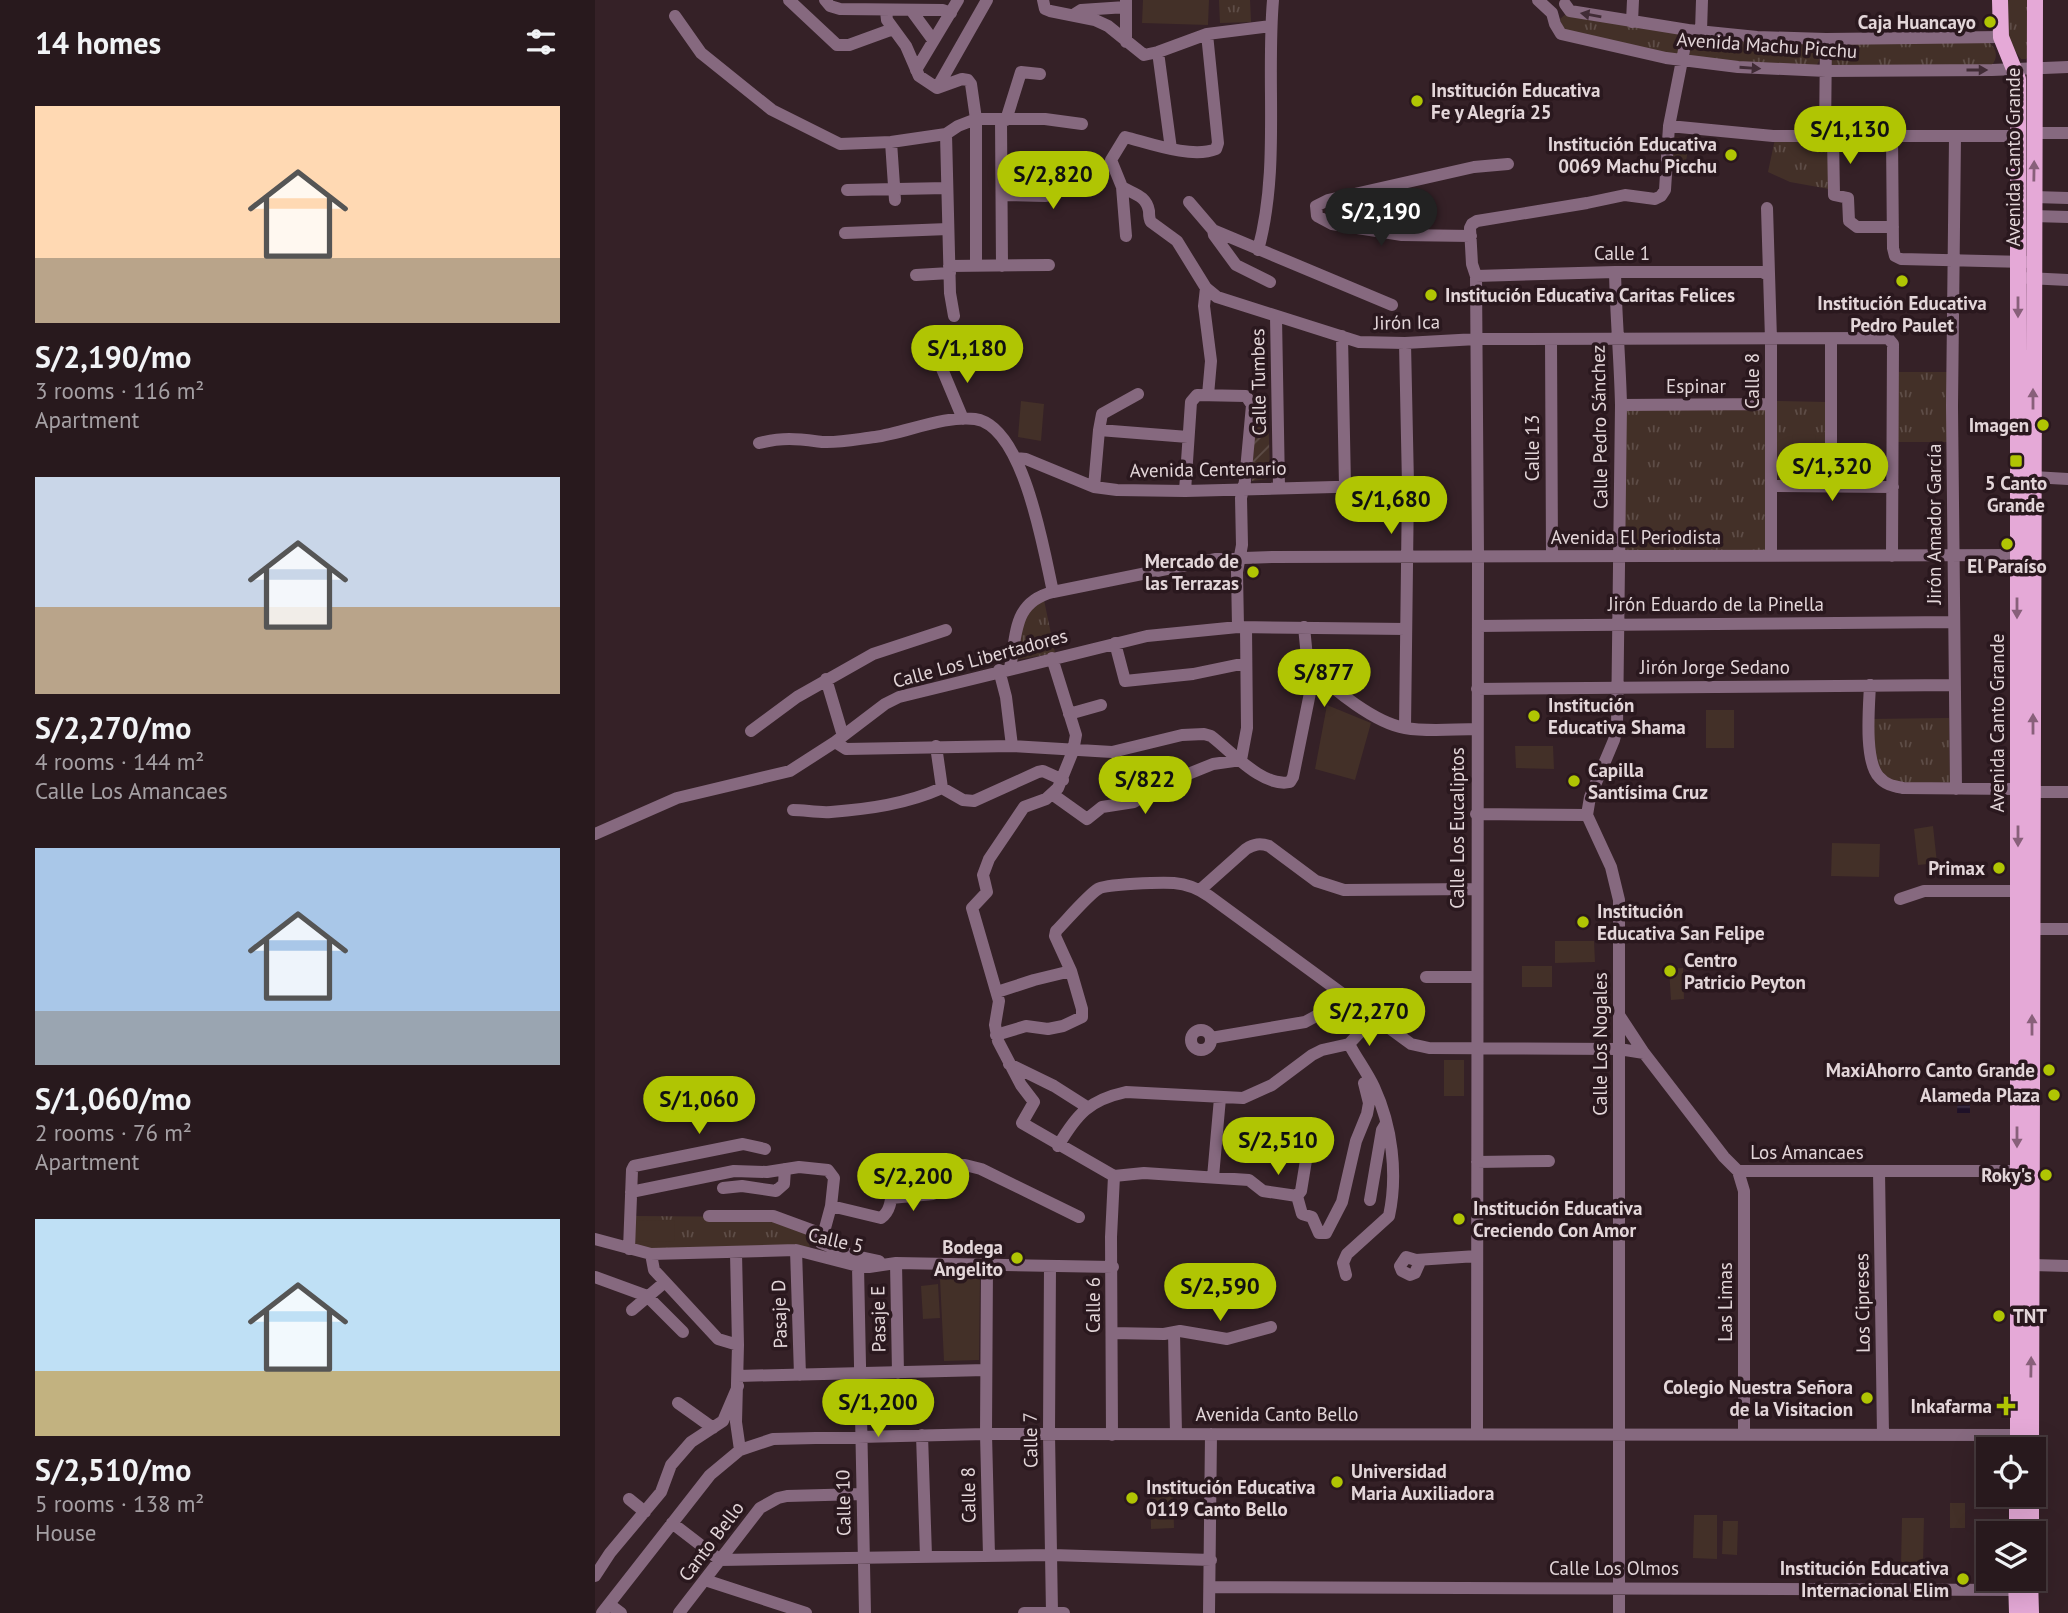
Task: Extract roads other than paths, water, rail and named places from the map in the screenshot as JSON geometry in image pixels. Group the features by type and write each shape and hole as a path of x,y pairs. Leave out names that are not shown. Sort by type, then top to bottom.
{"main road":[{"name":"Avenida Canto Grande","path":"2000,0 2001,37 2015,68 2026,109"},
{"name":"Avenida Canto Grande","path":"2024,1437 2026,109 2034,67 2035,0"},
{"name":"Avenida Canto Grande","path":"2025,555 2033,477 2026,270 2033,197 2026,135"},
{"name":"Avenida Canto Grande","path":"2024,1437 2032,1265 2024,1171 2032,929 2025,891"},
{"path":"2016,1591 2017,1613"},
{"path":"2030,1591 2031,1613"}],"street":[{"path":"789,0 837,46 849,45 893,29"},
{"path":"825,0 835,9 951,12"},
{"path":"916,70 958,0"},
{"path":"937,88 987,0"},
{"path":"1043,0 1045,9 1095,20 1108,26 1144,55 1207,34 1271,26"},
{"path":"1258,250 1264,231 1270,170 1273,0"},
{"name":"Avenida Machu Picchu","path":"1538,0 1552,6 1555,24 1561,34 1682,61 1749,68 1826,71 1992,71 2068,66"},
{"path":"1632,22 1633,0"},
{"path":"1508,164 1461,170 1328,200 1316,206 1317,216 1332,224 1402,235 1472,230 1625,195 1655,199 1661,196 1665,190 1669,126 1682,61 1702,0"},
{"path":"1552,6 1565,2"},
{"name":"Avenida Machu Picchu","path":"1565,2 1570,11 1694,31 1826,39 2001,37"},
{"path":"1073,15 1081,10 1126,4 1126,42"},
{"path":"911,10 933,40"},
{"path":"886,11 887,19 906,46 916,70 924,80 937,88 968,79 971,85 976,119 976,266"},
{"path":"675,16 701,53 772,110 839,144 891,142 946,134 976,119 1045,119 1082,124"},
{"path":"1126,236 1122,187 1111,160 1125,137 1171,149 1209,152 1216,149 1218,143 1207,34"},
{"path":"1826,39 1834,195 1848,198 1849,221 1857,227 1893,228"},
{"path":"1158,52 1171,149"},
{"path":"1002,266 1003,120 1021,72 1040,74"},
{"path":"1669,126 1773,136 1829,137 1955,137 2068,133"},
{"path":"946,134 950,293 954,316"},
{"path":"1892,137 1895,256 1901,259 1955,260 2026,270 2068,280"},
{"name":"Jirón Amador García","path":"1955,137 1952,372 1956,789"},
{"path":"891,142 895,194"},
{"path":"1002,195 1046,196 1047,163"},
{"path":"847,190 895,194 947,187"},
{"path":"1122,187 1143,197 1148,218 1177,241 1206,288 1203,306 1211,361 1208,396"},
{"path":"2033,197 2068,198"},
{"path":"1189,202 1213,230 1236,265 1270,282"},
{"name":"Calle 8","path":"1767,208 1771,339 1771,555"},
{"path":"2033,216 2068,217"},
{"path":"845,233 948,229"},
{"path":"1213,230 1392,305"},
{"name":"Calle Los Eucaliptos","path":"1472,230 1472,264 1476,276 1479,556 1476,814 1477,1433"},
{"path":"916,275 976,266 1049,265"},
{"name":"Calle 1","path":"1476,276 1615,272 1762,272 1768,275"},
{"name":"Calle Pedro Sánchez","path":"1615,272 1621,405 1619,623"},
{"name":"Jirón Ica","path":"1206,288 1217,297 1359,342 1405,343 1477,339 1888,338 1892,341 1893,487"},
{"name":"Calle Tumbes","path":"1276,317 1279,487"},
{"path":"1342,337 1345,486"},
{"name":"Calle 13","path":"1551,339 1552,556"},
{"path":"1831,339 1831,486"},
{"path":"1405,343 1408,485 1405,728"},
{"path":"940,364 963,419"},
{"path":"1094,487 1099,430 1104,412 1138,394"},
{"path":"1185,491 1193,397 1246,396 1252,405 1243,489 1242,545 1237,572 1246,663 1247,728 1241,761"},
{"name":"Espinar","path":"1621,405 1770,404"},
{"path":"759,443 780,438 824,442 852,440 895,435 963,419 978,419 998,433 1015,458 1031,497 1053,592"},
{"path":"1099,430 1188,437"},
{"name":"Avenida Centenario","path":"1015,458 1026,458 1094,487 1117,490 1185,491 1408,485"},
{"path":"2033,477 2068,479"},
{"path":"1771,486 1893,487 1892,556"},
{"name":"Avenida El Periodista","path":"1004,669 1023,609 1036,597 1216,559 2025,555"},
{"name":"Jirón Eduardo de la Pinella","path":"1478,626 1954,622"},
{"path":"1476,814 1587,815 1594,786 1614,740 1619,623"},
{"name":"Calle Los Libertadores","path":"595,834 677,798 790,771 899,697 1004,669 1147,636 1242,627 1406,629"},
{"path":"1304,627 1307,657 1313,669 1363,709 1405,728 1477,729"},
{"path":"751,731 826,679 873,654 946,630"},
{"path":"1115,642 1125,681 1193,674 1246,663"},
{"path":"1052,658 1076,735 1073,751 1063,780 1052,794 1019,812 984,869 986,895 972,908 999,1002 996,1035 1009,1064 1034,1102 1022,1123 1114,1176 1144,1173 1249,1180 1262,1191 1297,1196"},
{"path":"1004,669 1012,746"},
{"path":"826,679 839,739 846,749 1012,746 1112,752 1182,735 1204,734 1211,736 1267,779 1284,783 1290,782 1293,777 1313,669"},
{"path":"1870,685 1871,750 1876,775 1888,785 1903,788 2068,792"},
{"name":"Jirón Jorge Sedano","path":"1477,689 1954,685"},
{"path":"1069,715 1101,705"},
{"path":"936,746 942,788"},
{"path":"1052,794 1087,819 1103,807 1134,803 1161,785 1213,765 1241,761"},
{"path":"793,810 830,812 869,809 907,801 942,788 969,801 1043,771 1063,780"},
{"name":"Calle Los Nogales","path":"1587,815 1606,853 1616,884 1620,941 1619,1613"},
{"path":"1200,890 1246,849 1262,844 1269,846 1316,881 1344,890 1476,889"},
{"path":"996,1035 1026,1026 1048,1029 1063,1026 1082,1017 1071,971 1055,936 1056,931 1097,890 1118,884 1173,883 1200,890 1404,1040 1419,1046 1477,1049 1619,1049 1644,1053"},
{"path":"1900,899 1924,891 2025,891"},
{"path":"2032,929 2068,929"},
{"path":"997,992 1071,971"},
{"path":"1426,977 1477,976"},
{"path":"1211,1038 1305,1022 1318,1015 1341,993"},
{"name":"Los Amancaes","path":"1619,1015 1644,1053 1724,1157 1738,1171 2024,1171"},
{"path":"1058,1146 1072,1122 1087,1107 1109,1096 1126,1092 1244,1098 1272,1085 1322,1050 1346,1045 1374,1017"},
{"path":"1346,1045 1374,1088 1386,1125 1394,1165 1389,1216 1347,1254 1343,1263 1346,1275"},
{"path":"1297,1196 1302,1214 1312,1217 1319,1233 1326,1233 1342,1202 1356,1142 1369,1103 1363,1080 1346,1045"},
{"path":"1009,1064 1054,1086 1087,1107"},
{"path":"1213,1177 1220,1098"},
{"path":"1370,1200 1382,1130 1386,1125"},
{"path":"1297,1196 1301,1191 1308,1148 1303,1139"},
{"path":"629,1249 634,1166 743,1144 765,1149"},
{"path":"1477,1163 1549,1161"},
{"path":"831,1206 881,1218 887,1212 896,1169 965,1165 981,1169 1079,1217"},
{"path":"631,1192 734,1171 767,1172 799,1167 828,1170 834,1178 831,1206 821,1239 824,1246 891,1264"},
{"path":"723,1188 742,1186 776,1191 784,1184 785,1169"},
{"name":"Las Limas","path":"1738,1171 1744,1191 1744,1433"},
{"name":"Los Cipreses","path":"1879,1171 1883,1434"},
{"name":"Calle 6","path":"1112,1435 1111,1237 1114,1176"},
{"path":"891,1198 933,1194"},
{"path":"709,1216 773,1216 822,1234"},
{"name":"Calle 5","path":"595,1239 651,1254 796,1250 869,1267 891,1264 1112,1266"},
{"name":"Pasaje D","path":"796,1250 800,1376"},
{"path":"736,1253 736,1422 740,1450"},
{"path":"651,1254 652,1265 665,1282 718,1339 738,1345"},
{"path":"1416,1260 1477,1256"},
{"name":"Pasaje E","path":"891,1264 898,1373"},
{"name":"Calle 10","path":"858,1265 865,1613"},
{"name":"Calle 8","path":"987,1265 986,1434 989,1556"},
{"path":"2032,1265 2068,1266"},
{"name":"Calle 7","path":"1050,1266 1052,1613"},
{"path":"595,1277 647,1296 683,1332"},
{"path":"632,1310 665,1282"},
{"path":"1112,1333 1174,1332 1227,1339 1271,1327"},
{"path":"1174,1332 1176,1434"},
{"path":"738,1381 800,1376 986,1370"},
{"path":"596,1573 661,1492 671,1465 691,1442 725,1418 738,1381"},
{"path":"678,1403 713,1428"},
{"name":"Avenida Canto Bello","path":"605,1609 710,1475 740,1450 759,1442 787,1437 986,1434 1744,1433 1883,1434 1976,1439"},
{"path":"1209,1613 1212,1434"},
{"path":"922,1435 926,1556"},
{"name":"Canto Bello","path":"679,1613 760,1508 778,1498 862,1494"},
{"path":"629,1499 645,1512"},
{"path":"672,1523 720,1560 1052,1555 1211,1560"},
{"path":"705,1580 806,1613"},
{"name":"Calle Los Olmos","path":"1211,1587 1620,1588 1976,1584"},
{"path":"605,1609 621,1613"},
{"path":"1024,1613 1064,1613"}],"place":[{"name":"Caja Huancayo","path":"1990,22"},
{"name":"Institución Educativa Fe y Alegría 25","path":"1417,101"},
{"name":"Institución Educativa 0069 Machu Picchu","path":"1731,155"},
{"name":"Institución Educativa Pedro Paulet","path":"1902,281"},
{"name":"Institución Educativa Caritas Felices","path":"1431,295"},
{"name":"Imagen","path":"2043,425"},
{"name":"5 Canto Grande","path":"2016,461"},
{"name":"El Paraíso","path":"2007,544"},
{"name":"Mercado de las Terrazas","path":"1253,572"},
{"name":"Institución Educativa Shama","path":"1534,716"},
{"name":"Capilla Santísima Cruz","path":"1574,781"},
{"name":"Primax","path":"1999,868"},
{"name":"Institución Educativa San Felipe","path":"1583,922"},
{"name":"Centro Patricio Peyton","path":"1670,971"},
{"name":"MaxiAhorro Canto Grande","path":"2049,1070"},
{"name":"Alameda Plaza","path":"2054,1095"},
{"name":"Roky's","path":"2046,1175"},
{"name":"Institución Educativa Creciendo Con Amor","path":"1459,1219"},
{"name":"Bodega Angelito","path":"1017,1258"},
{"name":"TNT","path":"1999,1316"},
{"name":"Colegio Nuestra Señora de la Visitacion","path":"1867,1398"},
{"name":"Inkafarma","path":"2006,1406"},
{"name":"Universidad Maria Auxiliadora","path":"1337,1482"},
{"name":"Institución Educativa 0119 Canto Bello","path":"1132,1498"},
{"name":"Institución Educativa Internacional Elim","path":"1963,1579"}]}
